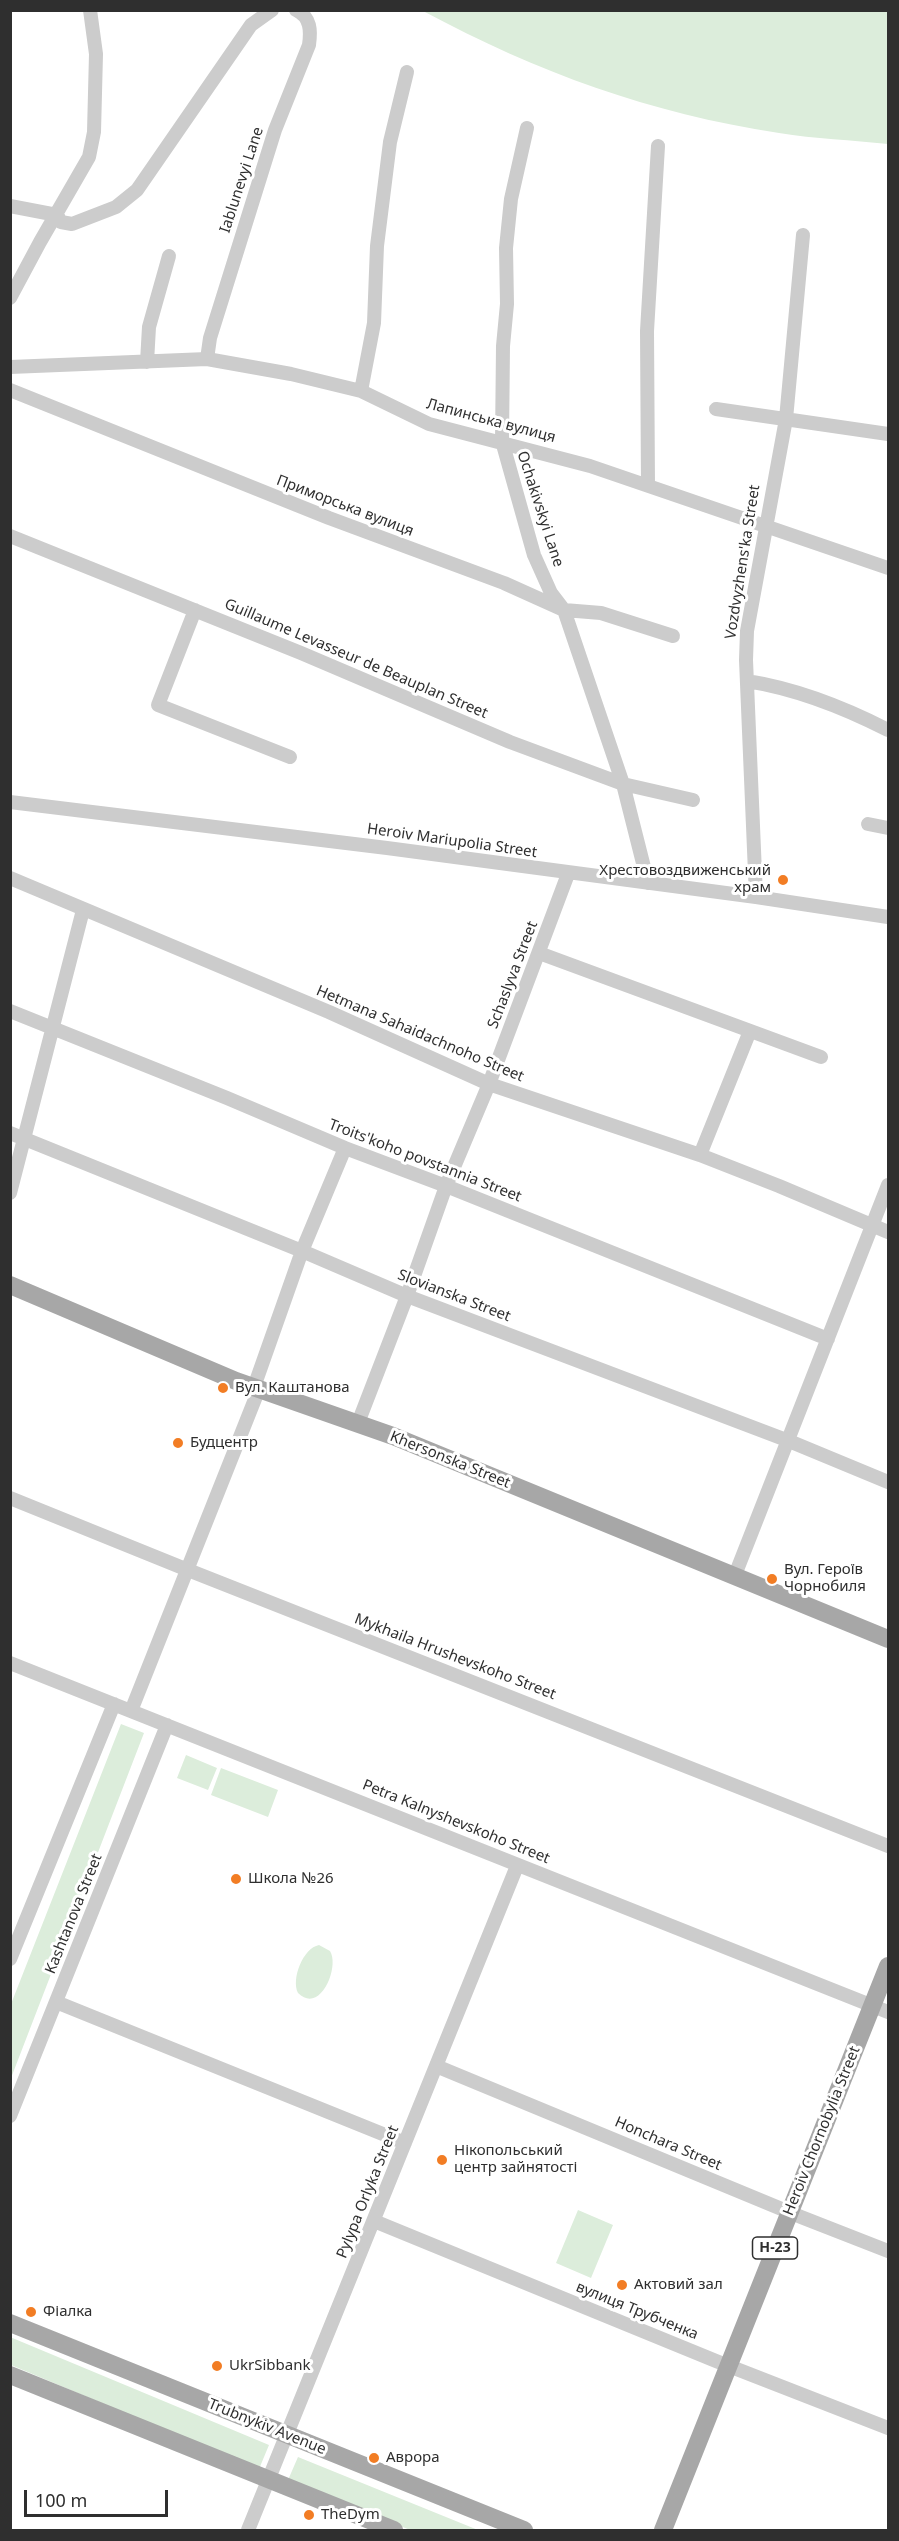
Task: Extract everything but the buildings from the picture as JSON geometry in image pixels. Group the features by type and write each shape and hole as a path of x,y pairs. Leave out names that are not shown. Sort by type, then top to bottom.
{"main road":[{"name":"Khersonska Street","path":"10,1286 257,1388 358,1423 888,1639"},
{"name":"Heroiv Chornobylia Street","path":"663,2530 790,2212 881,2009 888,1966"},
{"name":"Trubnykiv Avenue","path":"10,2323 524,2530"},
{"path":"10,2375 394,2530"}],"street":[{"path":"10,298 89,157 94,140 96,54 90,10"},
{"path":"10,206 57,215 61,222 72,224 116,207 137,190 251,26 272,10"},
{"name":"Iablunevyi Lane","path":"207,359 210,338 275,130 309,45 311,34 308,21 299,12"},
{"path":"361,391 374,323 376,246 390,142 407,72"},
{"name":"Ochakivskyi Lane","path":"527,128 511,199 506,248 507,304 503,346 502,441 534,555 551,593 564,610 623,784 648,883"},
{"path":"648,485 647,332 658,146"},
{"name":"Vozdvyzhens'ka Street","path":"756,897 747,631 764,527 786,419 803,235"},
{"path":"147,362 149,327 169,256"},
{"name":"Лапинська вулиця","path":"10,367 207,359 291,374 361,391 429,424 502,441 648,485 888,568"},
{"name":"Приморська вулиця","path":"10,390 318,514 504,583 564,610 601,613 673,636"},
{"path":"716,409 888,434"},
{"name":"Guillaume Levasseur de Beauplan Street","path":"10,536 195,610 510,742 623,784 693,800"},
{"path":"195,610 158,705 290,758"},
{"path":"747,681 779,686 813,697 888,730"},
{"name":"Heroiv Mariupolia Street","path":"10,802 387,848 568,874 756,897 888,917"},
{"path":"868,824 888,828"},
{"name":"Schaslyva Street","path":"358,1423 446,1186 489,1084 568,874"},
{"name":"Hetmana Sahaidachnoho Street","path":"10,878 329,1012 489,1084 700,1155 888,1232"},
{"path":"10,1193 82,910"},
{"path":"539,953 821,1057"},
{"name":"Troits'koho povstannia Street","path":"10,1011 345,1148 446,1186 828,1339"},
{"path":"700,1155 750,1031"},
{"name":"Slovianska Street","path":"10,1133 407,1296 789,1441 888,1482"},
{"path":"131,1711 188,1570 257,1388 302,1251 345,1148"},
{"path":"735,1575 888,1185"},
{"name":"Mykhaila Hrushevskoho Street","path":"10,1497 188,1570 888,1846"},
{"name":"Petra Kalnyshevskoho Street","path":"10,1663 881,2009"},
{"path":"10,1959 114,1704"},
{"name":"Kashtanova Street","path":"10,2116 167,1725"},
{"name":"Pylypa Orlyka Street","path":"248,2530 517,1866"},
{"path":"56,2002 405,2143"},
{"name":"Honchara Street","path":"436,2066 888,2251"},
{"name":"вулиця Трубченка","path":"374,2221 729,2366 888,2428"}],"green space":[{"path":"423,11 888,11 888,144 806,137 731,125 640,102 552,72"},
{"path":"121,1724 144,1733 11,2078 11,2004"},
{"path":"186,1755 217,1768 208,1790 177,1778"},
{"path":"221,1768 278,1790 268,1817 211,1795"},
{"path":"319,1945 330,1951 332,1967 330,1977 320,1994 314,1998 306,1998 298,1993 297,1972 303,1958 313,1947"},
{"path":"578,2210 613,2225 591,2278 556,2263"},
{"path":"10,2337 269,2445 259,2469 11,2365"},
{"path":"298,2457 478,2530 410,2530 288,2480"}],"place":[{"name":"Хрестовоздвиженський храм","path":"783,880"},
{"name":"Вул. Каштанова","path":"223,1388"},
{"name":"Будцентр","path":"178,1443"},
{"name":"Вул. Героїв Чорнобиля","path":"772,1579"},
{"name":"Школа №26","path":"236,1879"},
{"name":"Нікопольський центр зайнятості","path":"442,2160"},
{"name":"Актовий зал","path":"622,2285"},
{"name":"Фіалка","path":"31,2312"},
{"name":"UkrSibbank","path":"217,2366"},
{"name":"Аврора","path":"374,2458"},
{"name":"TheDym","path":"309,2515"}]}
